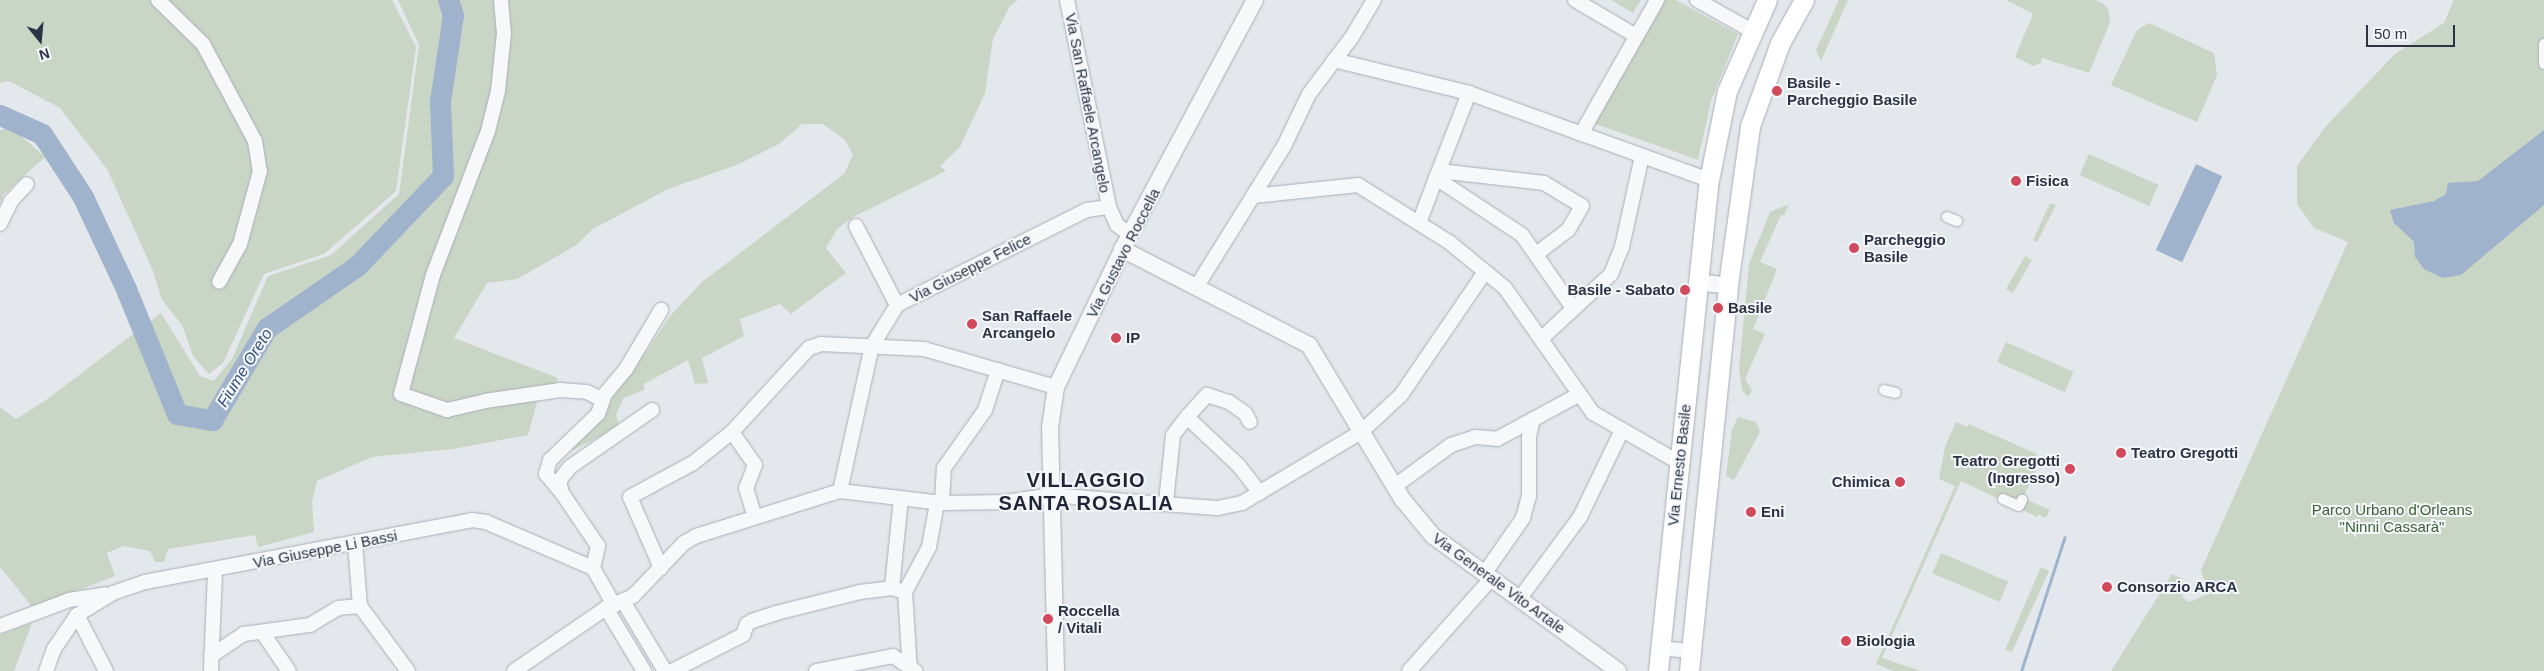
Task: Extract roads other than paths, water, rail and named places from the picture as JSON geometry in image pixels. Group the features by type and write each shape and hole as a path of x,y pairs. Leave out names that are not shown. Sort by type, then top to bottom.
{"main road":[{"name":"Via Ernesto Basile","path":"1658,671 1709,180 1727,91 1767,0"},
{"name":"Via Ernesto Basile","path":"1689,671 1728,286 1750,126 1780,44 1804,0"}],"street":[{"path":"158,0 203,44 255,140 260,170 240,244 219,282"},
{"path":"501,0 504,33 498,90 488,131 433,275 401,394 447,410 485,401 560,390 587,392 603,400"},
{"name":"Via San Raffaele Arcangelo","path":"1067,0 1109,207"},
{"name":"Via Gustavo Roccella","path":"1056,671 1050,428 1056,388 1122,249 1255,0"},
{"path":"1197,286 1284,146 1309,94 1374,0"},
{"path":"1575,0 1636,36"},
{"path":"1581,134 1657,0"},
{"path":"1697,0 1752,31"},
{"path":"2544,44 2544,64"},
{"path":"1334,60 1469,93 1709,180"},
{"path":"1419,223 1469,93"},
{"path":"1542,338 1611,274 1622,247 1642,156"},
{"path":"1438,175 1522,235 1573,308"},
{"path":"1438,175 1544,184 1582,206 1568,230 1536,254"},
{"path":"0,224 11,201 27,184"},
{"path":"1253,196 1358,185 1419,223 1505,288 1593,413 1680,463"},
{"path":"1109,207 1117,225 1130,234"},
{"name":"Via Giuseppe Felice","path":"840,490 872,346 897,305 1063,220 1087,210 1109,207"},
{"path":"1947,217 1957,221"},
{"path":"856,226 897,305"},
{"name":"Via Generale Vito Artale","path":"1122,249 1197,286 1309,346 1395,486 1433,536 1618,671"},
{"path":"514,671 615,605 633,596 696,536 840,490 939,503 1006,502 1051,495 1166,502 1218,508 1242,504 1361,432 1401,395 1485,272"},
{"path":"1697,282 1728,286"},
{"path":"661,310 626,369 604,394 598,414 550,460 546,474 562,493 598,546 593,568 615,605 665,671"},
{"path":"661,568 630,497 693,463 732,432 809,348 821,344 924,349 1056,388"},
{"path":"672,671 743,635 747,624 758,619 806,603 899,590 929,547 939,503 944,468 985,410 998,370"},
{"path":"1884,390 1896,393"},
{"path":"1395,486 1451,446 1476,437 1497,439 1532,423 1580,394"},
{"path":"1166,502 1172,435 1207,395 1229,402 1245,413 1250,422"},
{"path":"562,493 559,481 570,466 652,410"},
{"path":"1187,417 1239,466 1260,493"},
{"path":"1409,671 1487,577 1500,547 1523,518 1529,496 1528,436 1532,423"},
{"path":"1520,598 1580,517 1622,430"},
{"path":"732,432 755,465 746,488 755,517"},
{"path":"901,498 899,590 912,670"},
{"path":"2003,499 2019,506 2022,500"},
{"name":"Via Giuseppe Li Bassi","path":"46,671 54,649 77,615 113,593 145,582 472,520 486,522 593,568"},
{"path":"355,543 360,606 408,671"},
{"path":"211,671 215,570"},
{"path":"0,626 69,600 113,593"},
{"path":"615,605 644,671"},
{"path":"211,656 244,634 310,625 338,608 360,606"},
{"path":"77,615 106,671"},
{"path":"262,632 289,671"},
{"path":"1660,648 1691,651"},
{"path":"816,671 893,656 912,670"}],"water":[{"path":"2544,130 2544,205 2461,275 2443,278 2424,269 2415,257 2414,242 2394,223 2390,210 2434,201 2446,194 2448,183 2478,181"},
{"path":"2196,164 2222,176 2182,262 2156,250"},
{"path":"2064,536 2067,537 2023,671 2020,671"}],"waterway":[{"name":"Fiume Oreto","path":"0,115 42,134 83,197 126,289 177,414 212,420 267,328 357,266 443,176 440,101 453,15 448,0"}],"place":[{"name":"Basile - Parcheggio Basile","path":"1777,91"},
{"name":"Fisica","path":"2016,181"},
{"name":"Parcheggio Basile","path":"1854,248"},
{"name":"Basile - Sabato","path":"1685,290"},
{"name":"Basile","path":"1718,308"},
{"name":"San Raffaele Arcangelo","path":"972,324"},
{"name":"IP","path":"1116,338"},
{"name":"Teatro Gregotti","path":"2121,453"},
{"name":"Teatro Gregotti (Ingresso)","path":"2070,469"},
{"name":"Chimica","path":"1900,482"},
{"name":"Eni","path":"1751,512"},
{"name":"Consorzio ARCA","path":"2107,587"},
{"name":"Roccella / Vitali","path":"1048,619"},
{"name":"Biologia","path":"1846,641"}],"district":[{"name":"VILLAGGIO SANTA ROSALIA","path":"1086,492"}],"park label":[{"name":"Parco Urbano d'Orleans \"Ninni Cassarà\"","path":"2392,518"}]}
